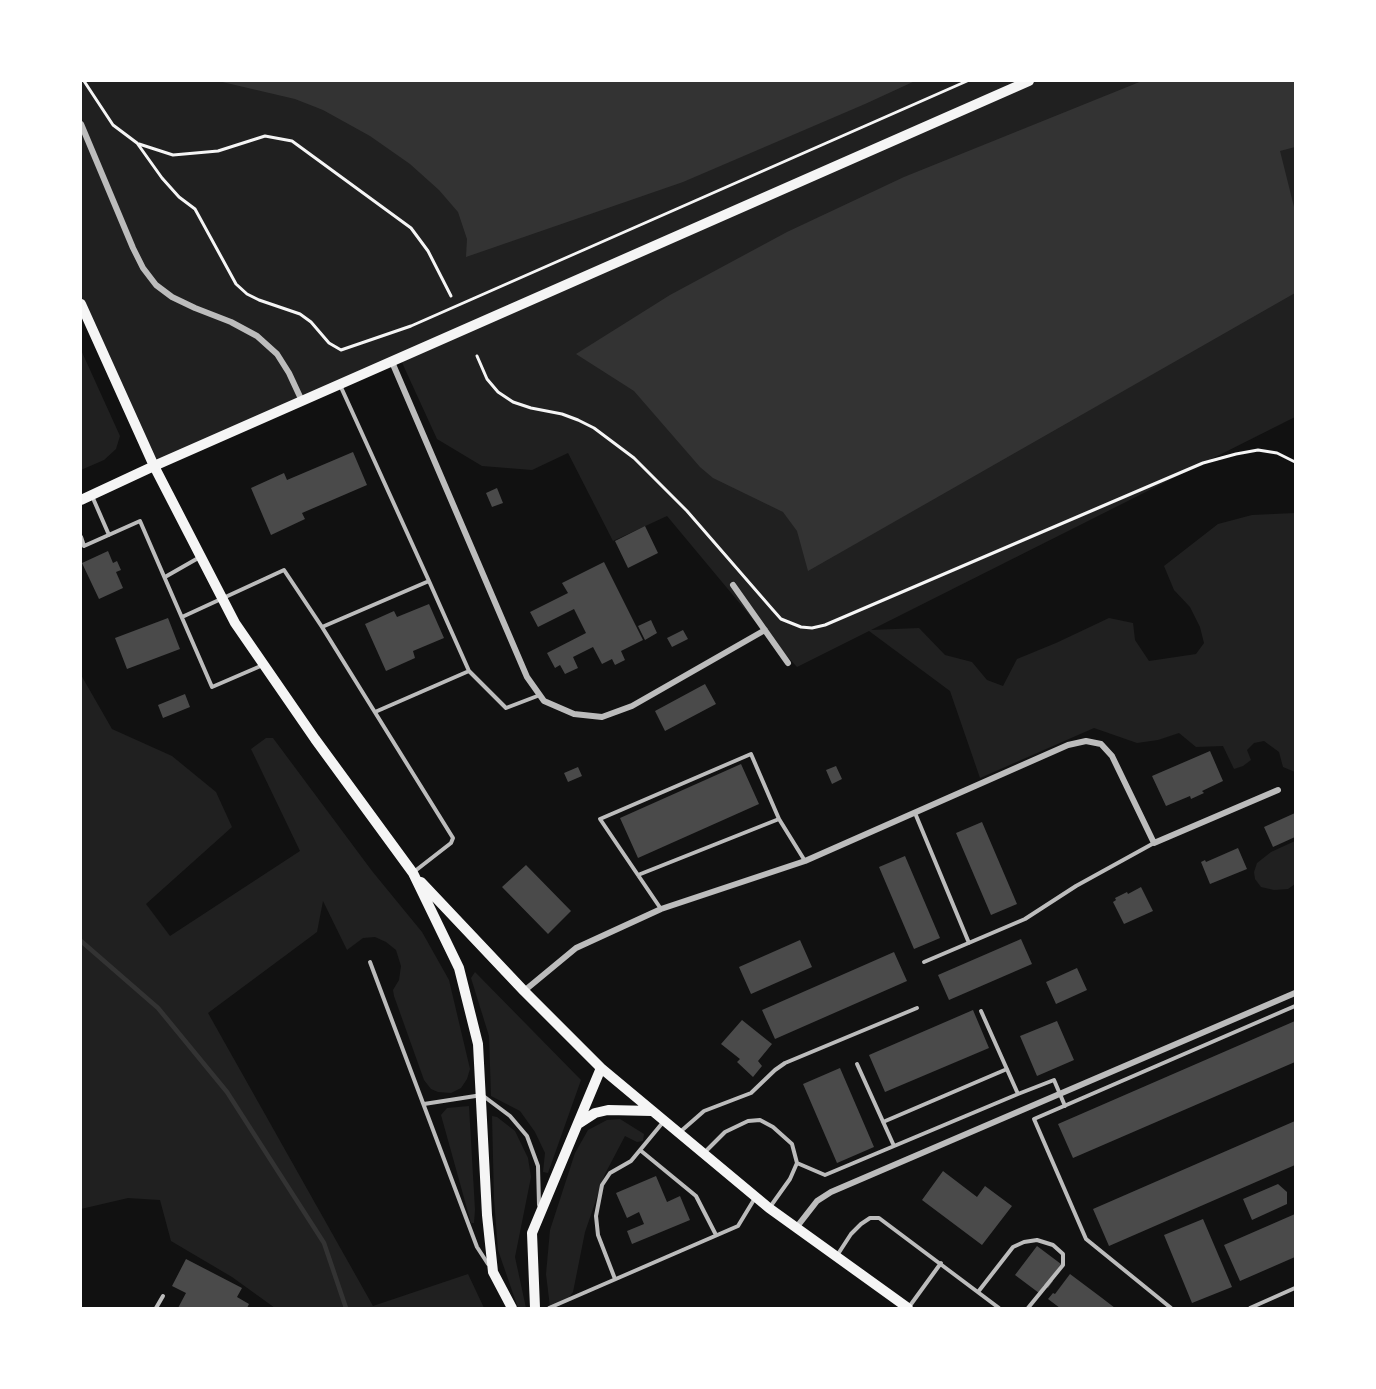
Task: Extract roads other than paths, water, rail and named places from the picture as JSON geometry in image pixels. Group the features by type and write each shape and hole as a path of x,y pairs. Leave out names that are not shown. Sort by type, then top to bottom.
{"main road":[{"path":"81,500 1029,81"},
{"path":"81,304 154,466 235,623 315,740 413,873 524,991 601,1068 770,1208 908,1308"},
{"path":"413,873 459,968 478,1044 487,1215 494,1272 512,1308"},
{"path":"535,1308 532,1233 601,1068"},
{"path":"578,1124 595,1113 608,1110 652,1111"}],"street":[{"path":"81,124 133,248 143,268 156,285 172,297 231,322 257,336 277,354 302,401"},
{"path":"392,362 527,677 544,701 574,714 602,717 632,706 765,630"},
{"path":"733,585 788,663"},
{"path":"524,991 576,948 661,909 804,861 1068,745 1086,741 1101,744 1112,756 1154,843 1278,790"},
{"path":"796,1228 817,1201 831,1192 1295,993"}],"lane":[{"path":"339,385 469,671 506,708 540,695"},
{"path":"92,495 109,535"},
{"path":"81,537 84,546 140,521 212,687 264,665"},
{"path":"165,577 200,558"},
{"path":"182,617 284,570 453,838 451,843 413,873"},
{"path":"322,627 429,581"},
{"path":"375,712 469,671"},
{"path":"661,909 600,819 751,754 779,819 804,861"},
{"path":"914,812 969,943"},
{"path":"638,875 779,819"},
{"path":"924,962 1025,919 1076,886 1154,843"},
{"path":"370,962 477,1247 494,1272"},
{"path":"1171,1308 1086,1239 1034,1119 1295,1006"},
{"path":"679,1133 704,1111 751,1093 785,1063 917,1008"},
{"path":"981,1011 1018,1094"},
{"path":"857,1064 894,1146"},
{"path":"883,1122 1007,1069"},
{"path":"797,1163 825,1175 1054,1080 1065,1106"},
{"path":"424,1104 482,1095 510,1116 527,1136 538,1166 540,1215"},
{"path":"703,1153 725,1132 748,1121 760,1120 773,1126 792,1144 797,1163 790,1179 770,1208"},
{"path":"615,1279 598,1235 596,1216 602,1185 609,1173 631,1161 665,1121"},
{"path":"640,1150 696,1196 716,1235"},
{"path":"549,1308 738,1226 756,1197"},
{"path":"836,1258 851,1234 861,1224 870,1218 879,1218 999,1308"},
{"path":"978,1292 1013,1248 1037,1240 1053,1245 1063,1254 1063,1265 1028,1308"},
{"path":"908,1308 941,1263"},
{"path":"1250,1308 1295,1288"},
{"path":"156,1308 163,1296"}],"waterway":[{"path":"81,941 158,1008 227,1092 324,1243 346,1308"}]}
